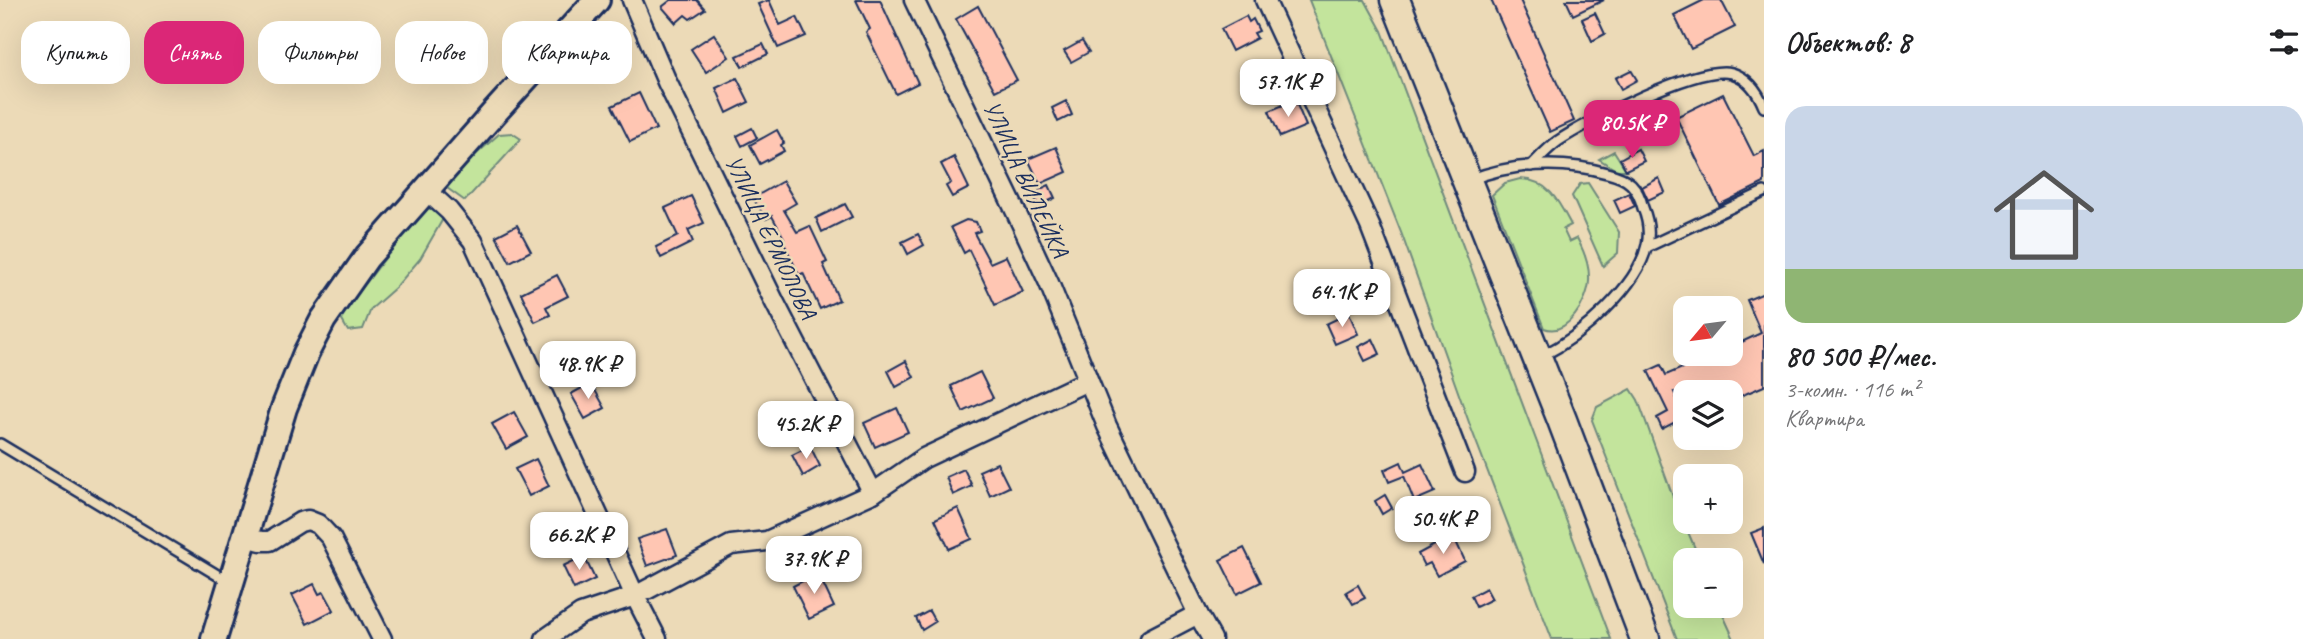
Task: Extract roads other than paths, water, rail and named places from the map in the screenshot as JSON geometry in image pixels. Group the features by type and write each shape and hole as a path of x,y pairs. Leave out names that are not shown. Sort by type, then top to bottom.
{"main road":[{"path":"1395,0 1562,421 1645,639"}],"street":[{"path":"214,639 284,408 317,331 360,267 597,0"},
{"name":"УЛИЦА ЕРМОЛОВА","path":"632,0 667,82 763,279 873,493"},
{"name":"УЛИЦА ВИЛЕЙКА","path":"914,0 1020,220 1049,283 1087,381 1198,614"},
{"path":"1265,0 1370,226 1465,472"},
{"path":"426,190 449,211 473,241 657,639"},
{"path":"545,639 581,614 635,596 731,545 768,541 873,493 924,458 1087,381"},
{"path":"246,537 270,541 300,522 308,520 318,524 331,538 382,639"},
{"path":"1150,639 1198,614 1212,639"}],"lane":[{"path":"1531,166 1558,141 1586,125 1649,95 1710,73 1732,74 1741,78 1751,85 1764,107"},
{"path":"1466,181 1502,169 1531,166 1589,168 1629,182 1646,214 1649,229 1647,247 1625,285 1565,343 1537,358"},
{"path":"1647,247 1764,192"},
{"path":"0,444 231,582"}]}
